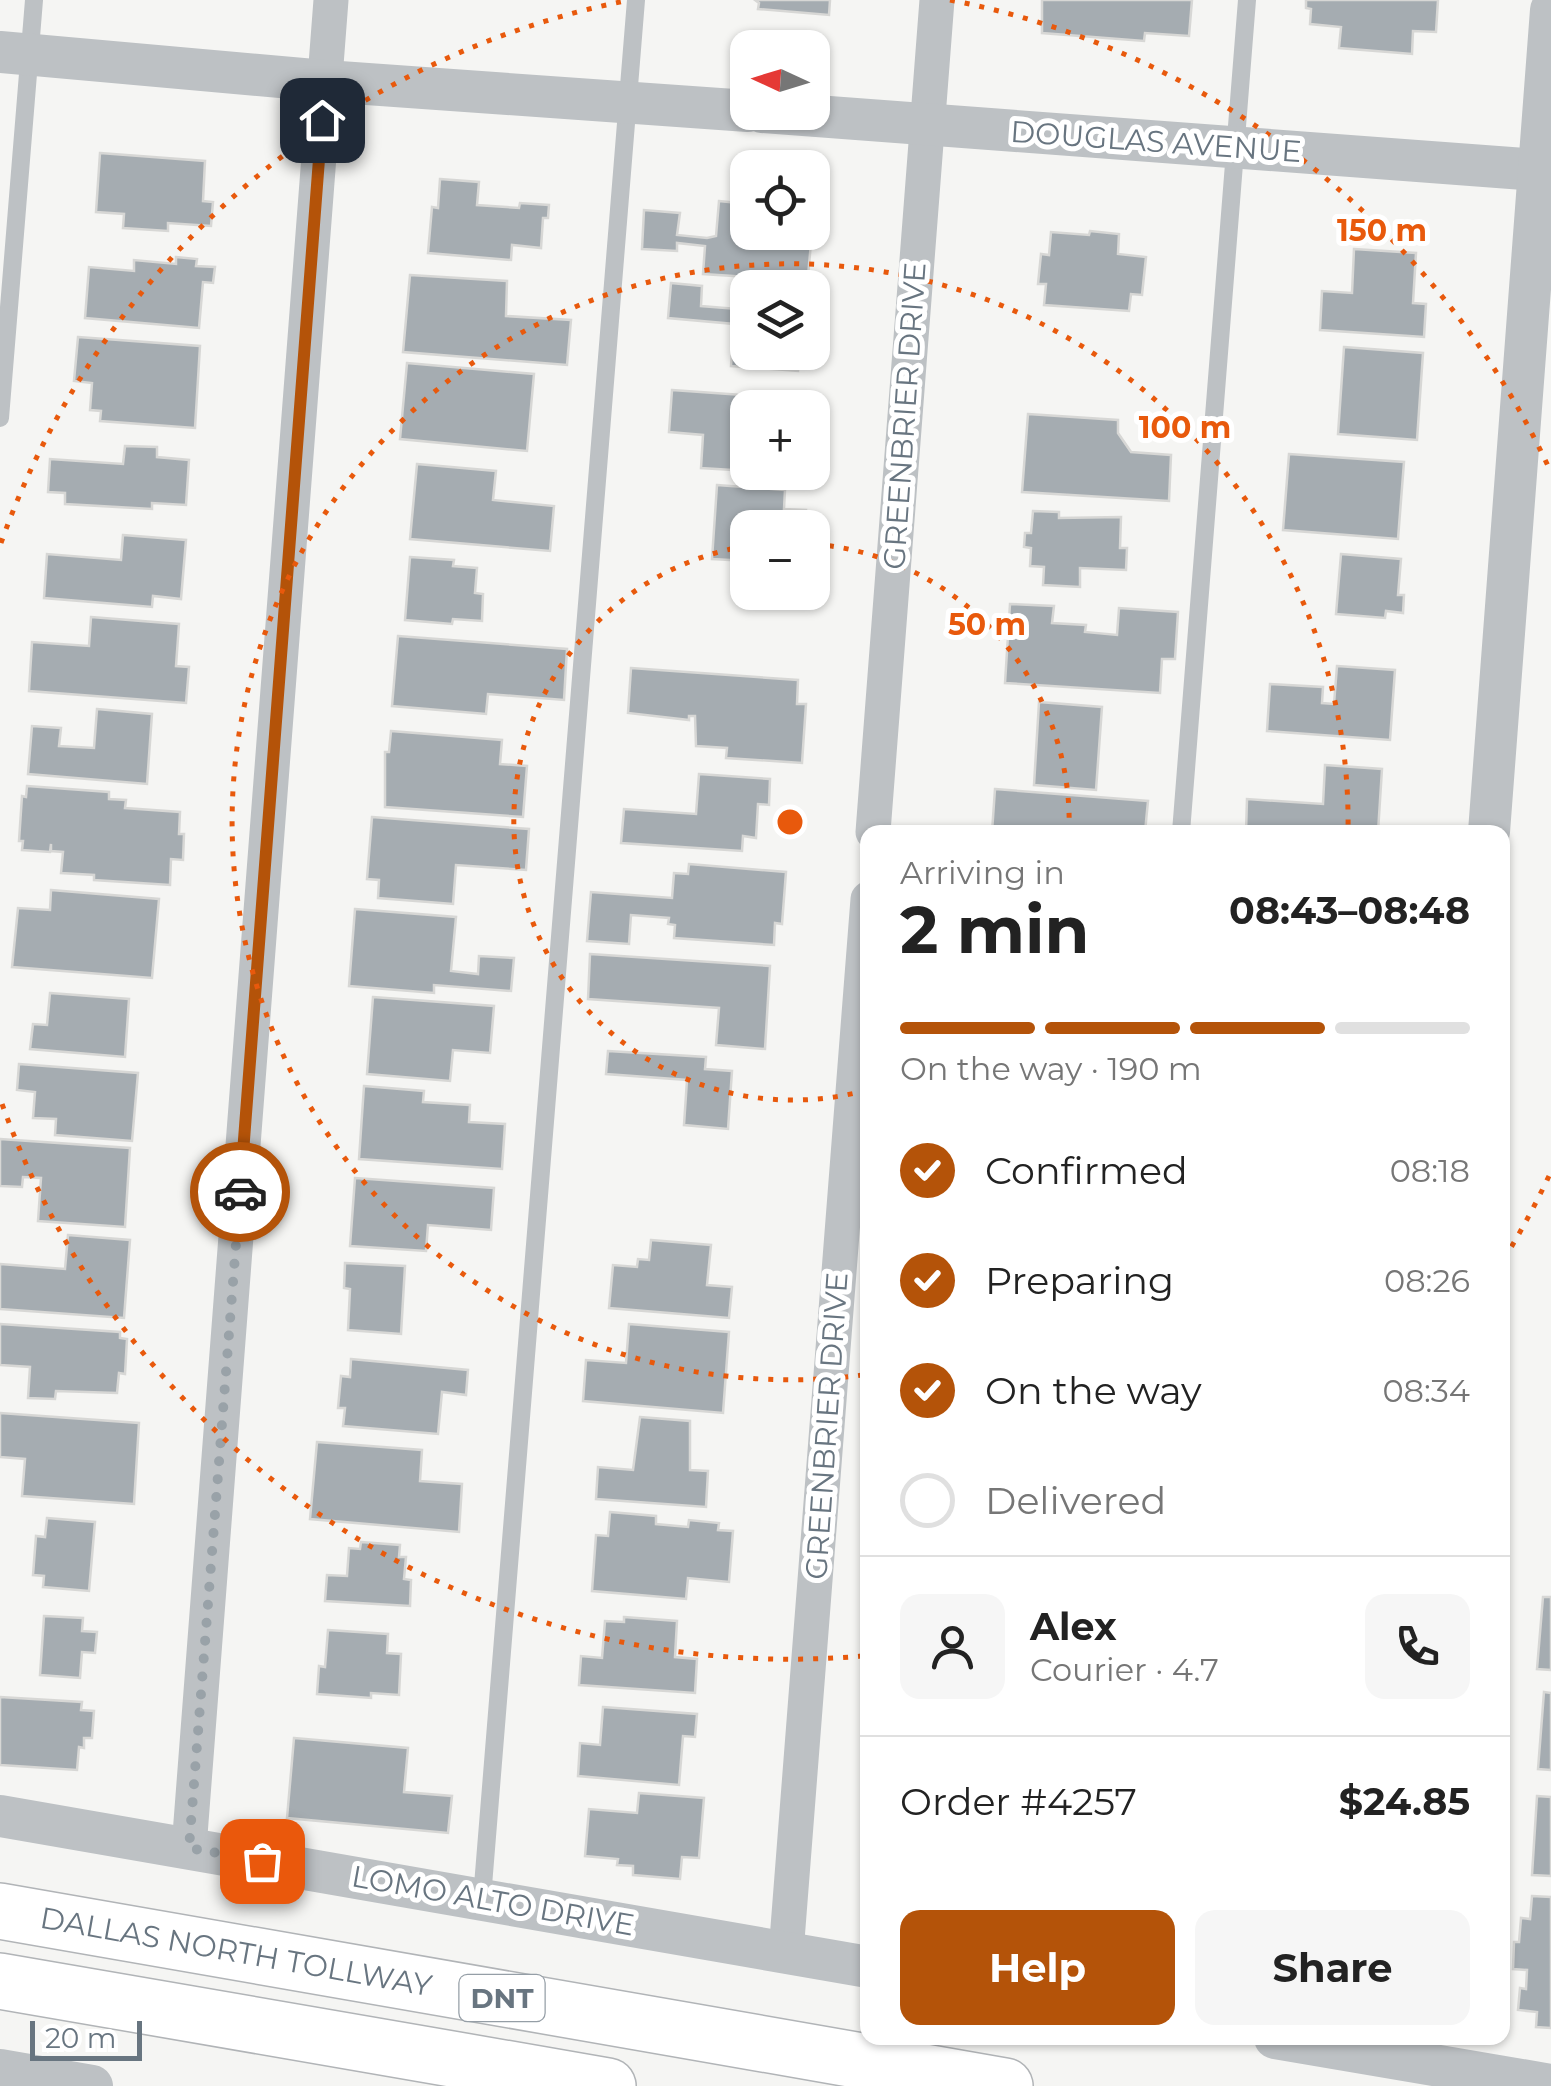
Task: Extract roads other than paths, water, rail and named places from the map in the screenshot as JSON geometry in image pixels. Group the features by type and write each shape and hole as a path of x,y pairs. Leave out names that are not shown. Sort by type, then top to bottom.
{"highway":[{"name":"DALLAS NORTH TOLLWAY","path":"0,1910 1005,2086"},
{"name":"DNT","path":"0,1981 608,2086"}],"street":[{"path":"189,1848 332,0"},
{"name":"GREENBRIER DRIVE","path":"873,825 937,0"},
{"path":"1489,825 1545,170 1551,10"},
{"path":"15,54 730,110"},
{"name":"DOUGLAS AVENUE","path":"830,117 1545,170"},
{"name":"GREENBRIER DRIVE","path":"786,1953 860,1001"},
{"name":"LOMO ALTO DRIVE","path":"0,1816 860,1966"},
{"path":"1360,2045 1397,2048 1551,2085"},
{"path":"18,2077 92,2086"}],"lane":[{"path":"0,418 15,54 34,0"},
{"path":"482,1898 636,0"},
{"path":"1183,825 1247,0"}]}
